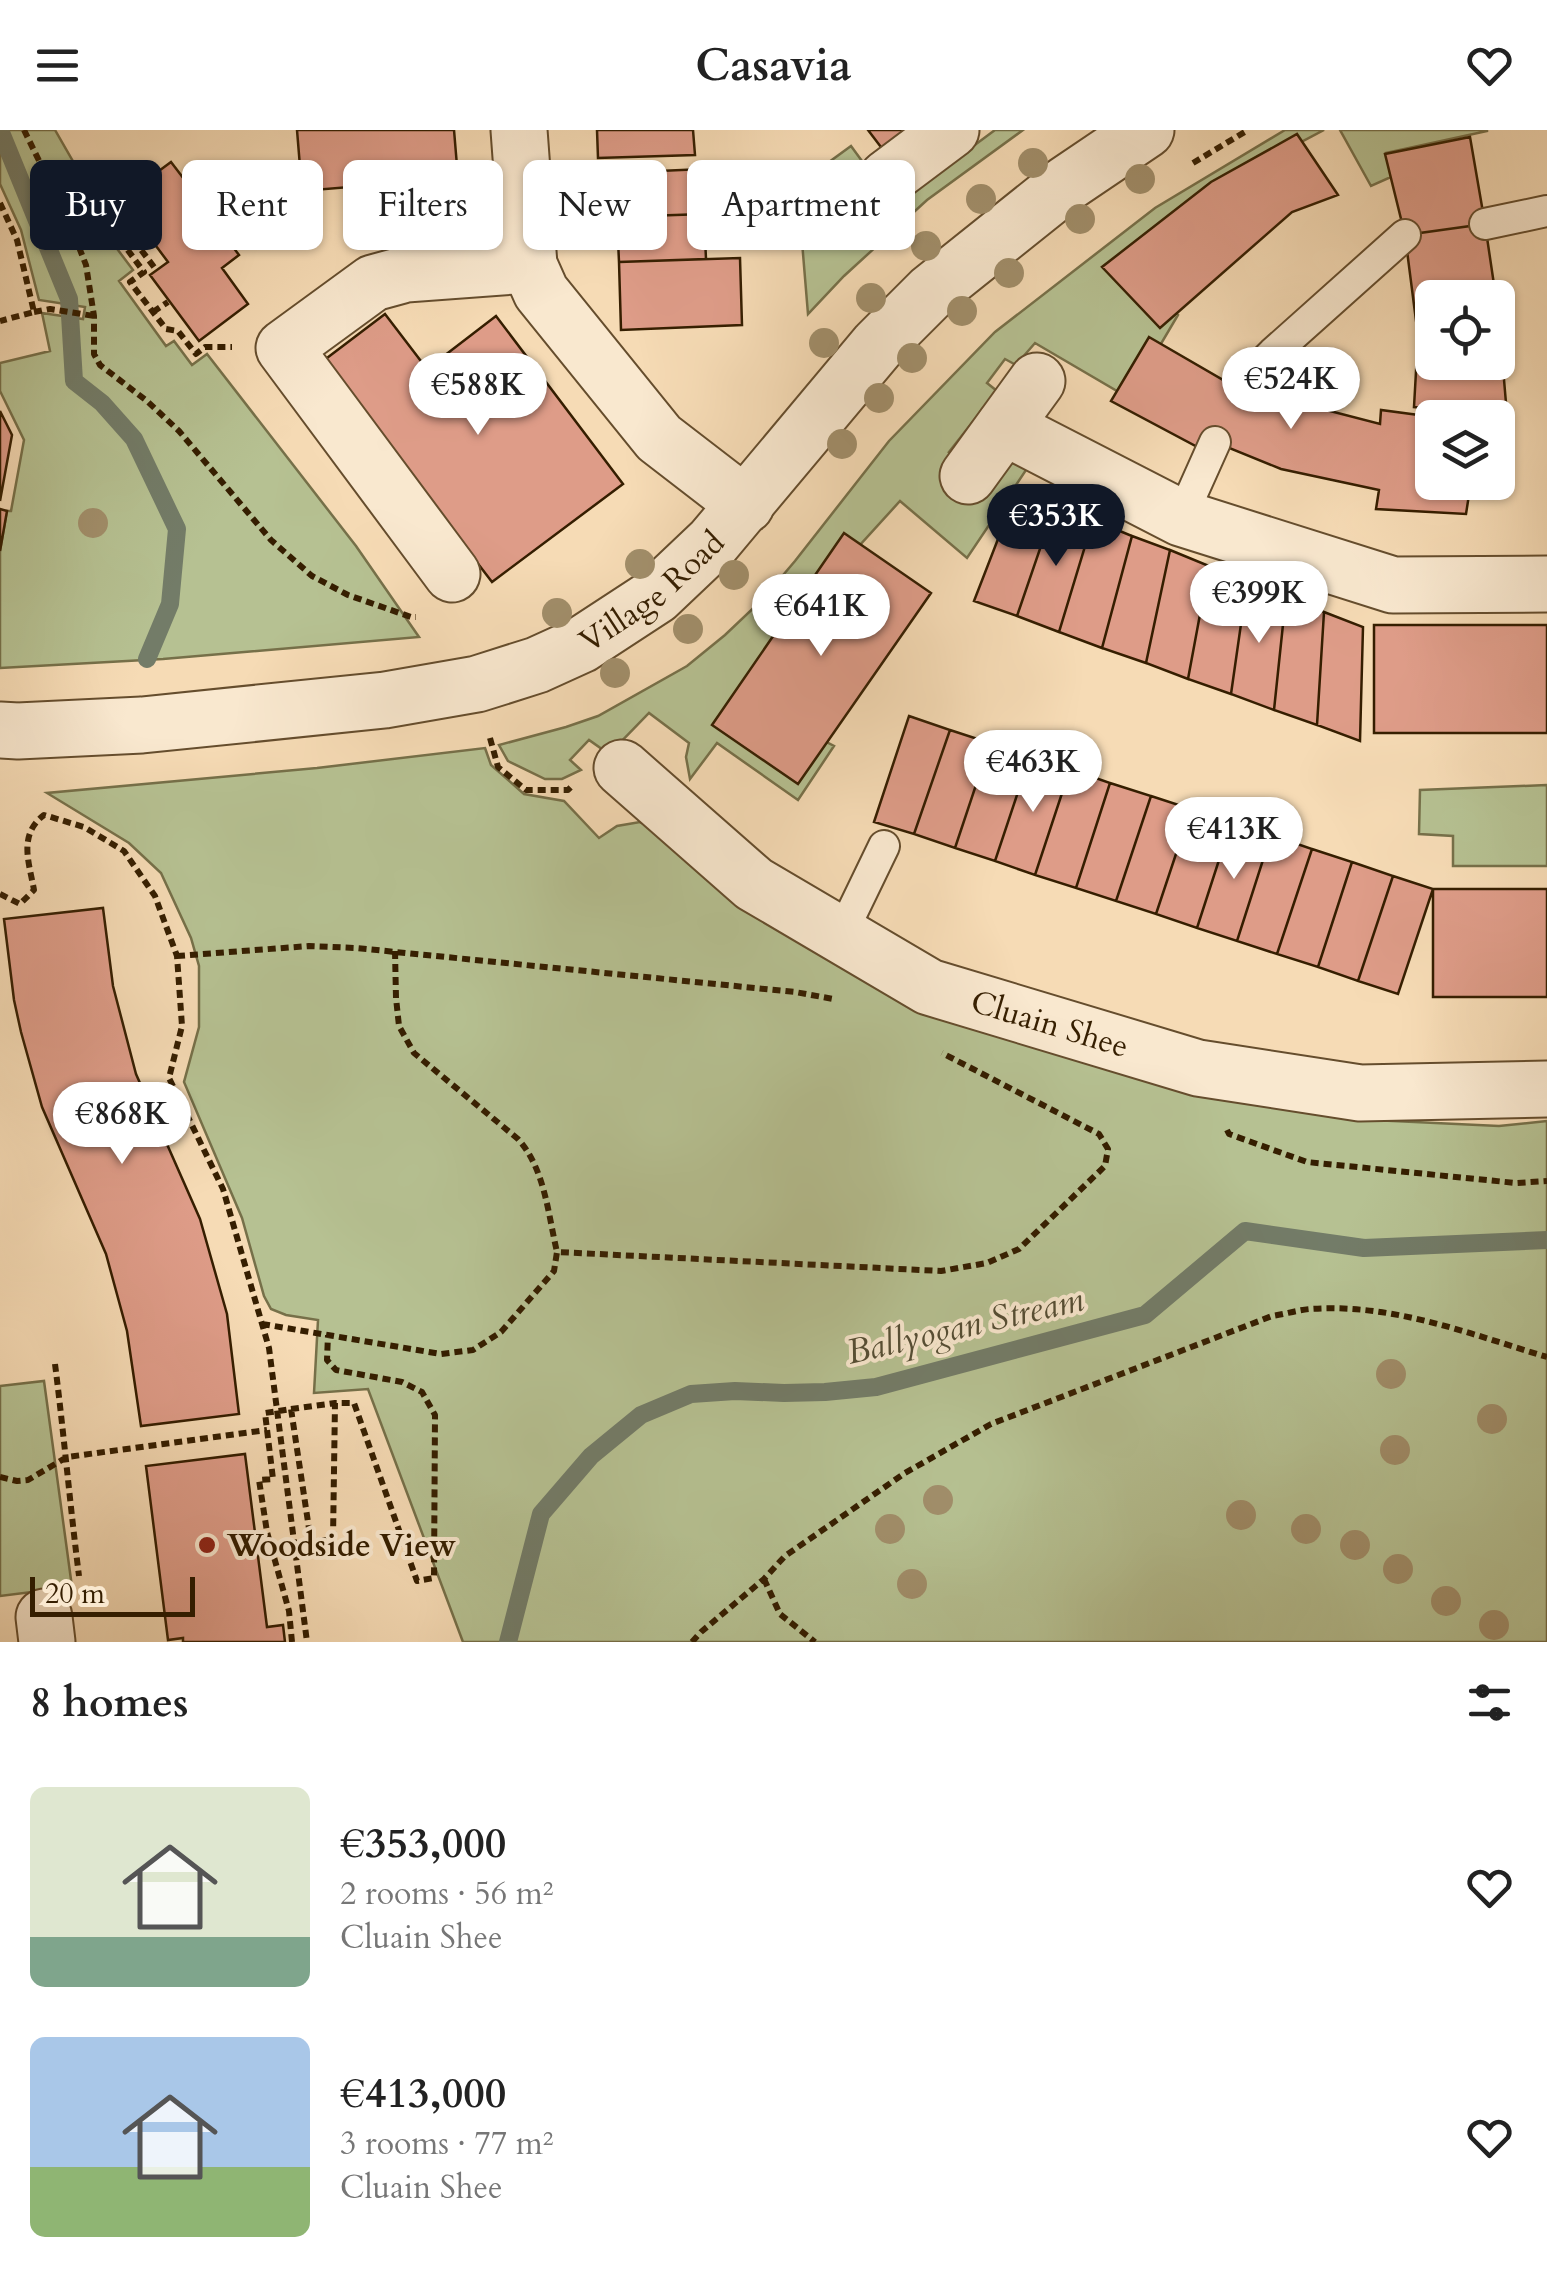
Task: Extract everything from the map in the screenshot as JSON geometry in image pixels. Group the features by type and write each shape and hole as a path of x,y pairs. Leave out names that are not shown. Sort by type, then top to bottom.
{"street":[{"path":"519,130 529,264 541,292 660,438 746,504"},
{"path":"911,160 951,130"},
{"name":"Village Road","path":"0,730 142,724 385,700 476,684 537,665 581,645 656,596 713,542 878,345 931,292 1066,184 1146,130"},
{"path":"438,595 284,348 373,283 406,274 529,264"},
{"path":"968,476 1038,381"},
{"path":"1004,427 1095,495 1393,585 1547,584"},
{"name":"Cluain Shee","path":"622,768 754,884 929,988 1198,1068 1360,1093 1547,1089"}],"lane":[{"path":"1484,224 1547,212"},
{"path":"1241,386 1405,235"},
{"path":"1181,518 1216,442"},
{"path":"841,935 884,846"}],"path":[{"path":"24,130 86,266 94,316 94,354 100,365 148,401 179,431 271,540 312,576 348,595 411,617 438,595"},
{"path":"0,203 17,240 34,312"},
{"path":"154,267 132,239 124,245 144,272 130,282 166,329 178,332 196,354 204,347 284,348"},
{"path":"153,312 168,302"},
{"path":"0,321 50,308 94,316"},
{"path":"488,732 498,767 526,790 568,790 597,766 622,768"},
{"path":"0,894 20,904 34,890 26,842 33,824 44,815 84,827 124,851 155,896 177,956 182,1026 170,1078 223,1189 270,1348 307,1642"},
{"path":"177,956 310,946 395,951 794,992 832,998 848,1005"},
{"path":"262,1324 441,1354 473,1350 501,1332 554,1270 557,1252 538,1170 518,1139 414,1054 399,1026 395,951"},
{"path":"557,1252 941,1270 987,1263 1019,1248 1105,1166 1108,1149 1100,1134 931,1047"},
{"path":"1198,1068 1228,1134 1306,1162 1516,1183 1547,1181"},
{"path":"692,1642 764,1580 785,1556 905,1473 991,1424 1272,1316 1309,1309 1388,1313 1428,1321 1547,1358"},
{"path":"292,1642 267,1532 260,1480 273,1478 265,1412 354,1402 416,1581 434,1578 435,1415 422,1392 402,1382 336,1370 327,1360 328,1335"},
{"path":"54,1364 67,1456 57,1617"},
{"path":"291,1409 310,1542 333,1539 335,1404"},
{"path":"0,1477 28,1480 67,1456 267,1430"},
{"path":"764,1580 780,1614 815,1642"}],"green space":[{"path":"0,130 55,130 72,160 30,160 30,250 118,250 133,270 119,281 166,346 174,341 192,365 207,354 356,546 419,637 163,659 0,668 0,551 24,440 0,391 0,363 50,351 42,313 83,319 85,307 39,300 21,230 0,184"},
{"path":"995,130 1023,130 915,211 915,179 960,156"},
{"path":"1285,130 1324,130 1233,178 1158,296 1178,315 1129,398 1035,343 1016,365 1005,359 987,383 997,391 949,452 984,468 1001,463 1030,464 967,558 900,501 809,601 757,706 834,746 798,800 717,743 690,779 686,757 689,743 649,713 609,754 589,740 570,760 581,770 562,779 545,779 508,761 499,745 598,716 687,666 762,600 889,441 995,332 1155,208"},
{"path":"1340,130 1487,131 1386,153 1391,177 1371,186"},
{"path":"851,146 861,160 832,160"},
{"path":"803,250 872,250 844,276 808,314"},
{"path":"485,748 491,765 524,794 564,801 599,838 617,826 640,822 669,835 755,900 1238,1100 1372,1120 1499,1126 1547,1121 1547,1642 463,1642 368,1389 314,1393 318,1320 271,1309 264,1296 242,1218 184,1082 199,1027 199,966 191,938 161,873 129,843 47,793"},
{"path":"1547,785 1547,866 1453,866 1453,836 1419,834 1420,790"},
{"path":"44,1381 72,1587 0,1596 0,1386"}],"building":[{"path":"297,130 454,130 456,160 343,160 343,188 323,189 323,160 299,160"},
{"path":"597,130 693,130 695,155 598,158"},
{"path":"868,130 919,130 887,155"},
{"path":"1297,134 1338,195 1292,212 1160,328 1102,267 1211,182"},
{"path":"1470,137 1485,224 1405,235 1385,154"},
{"path":"171,162 182,176 182,250 235,250 239,255 222,268 248,304 199,341 150,275 168,262 159,250 162,169"},
{"path":"687,170 687,215 667,215 667,171"},
{"path":"667,215 687,215 687,250 706,250 706,259 619,262 618,250 667,250"},
{"path":"1485,224 1493,280 1415,280 1415,313 1405,235"},
{"path":"740,258 742,325 621,330 619,262"},
{"path":"385,314 427,369 496,316 623,484 492,582 323,361"},
{"path":"1149,337 1225,381 1303,404 1380,424 1381,410 1415,415 1415,500 1468,500 1466,514 1376,509 1379,490 1281,469 1210,440 1205,451 1111,401"},
{"path":"1416,380 1504,380 1506,400 1415,400 1414,407"},
{"path":"0,411 12,435 0,501"},
{"path":"1017,490 1055,505 1017,616 974,601"},
{"path":"1055,505 1093,520 1059,632 1017,616"},
{"path":"0,509 7,511 0,551"},
{"path":"1093,520 1132,536 1102,648 1059,632"},
{"path":"844,533 931,593 798,784 712,725"},
{"path":"1132,536 1170,550 1146,663 1102,648"},
{"path":"1170,550 1209,566 1188,679 1146,663"},
{"path":"1209,566 1247,582 1231,694 1188,679"},
{"path":"1247,582 1286,596 1274,710 1231,694"},
{"path":"1286,596 1324,612 1317,725 1274,710"},
{"path":"1324,612 1363,627 1360,741 1317,725"},
{"path":"1374,625 1547,625 1547,733 1374,733"},
{"path":"909,716 950,730 914,834 874,822"},
{"path":"950,730 990,743 955,848 914,834"},
{"path":"990,743 1030,756 995,861 955,848"},
{"path":"1030,756 1070,769 1035,875 995,861"},
{"path":"1070,769 1110,783 1076,888 1035,875"},
{"path":"1110,783 1151,796 1116,901 1076,888"},
{"path":"1151,796 1191,809 1156,914 1116,901"},
{"path":"1191,809 1231,823 1197,928 1156,914"},
{"path":"1231,823 1271,835 1237,941 1197,928"},
{"path":"1271,835 1312,849 1277,954 1237,941"},
{"path":"1312,849 1352,862 1318,967 1277,954"},
{"path":"1352,862 1393,876 1358,981 1318,967"},
{"path":"1393,876 1433,889 1398,994 1358,981"},
{"path":"1433,889 1547,889 1547,997 1433,997"},
{"path":"103,908 113,986 136,1074 200,1219 227,1314 239,1414 141,1426 127,1331 106,1254 42,1107 21,1032 4,919"},
{"name":"Woodside View","path":"245,1454 267,1627 283,1625 285,1642 168,1640 146,1466"}],"waterway":[{"path":"0,130 69,299 74,381 102,403 134,439 177,529 170,604 147,659"},
{"name":"Ballyogan Stream","path":"508,1642 541,1514 591,1456 641,1415 691,1394 825,1392 876,1387 1145,1315 1245,1231 1364,1248 1547,1240"}],"place":[{"name":"Woodside View","path":"207,1545"}]}
